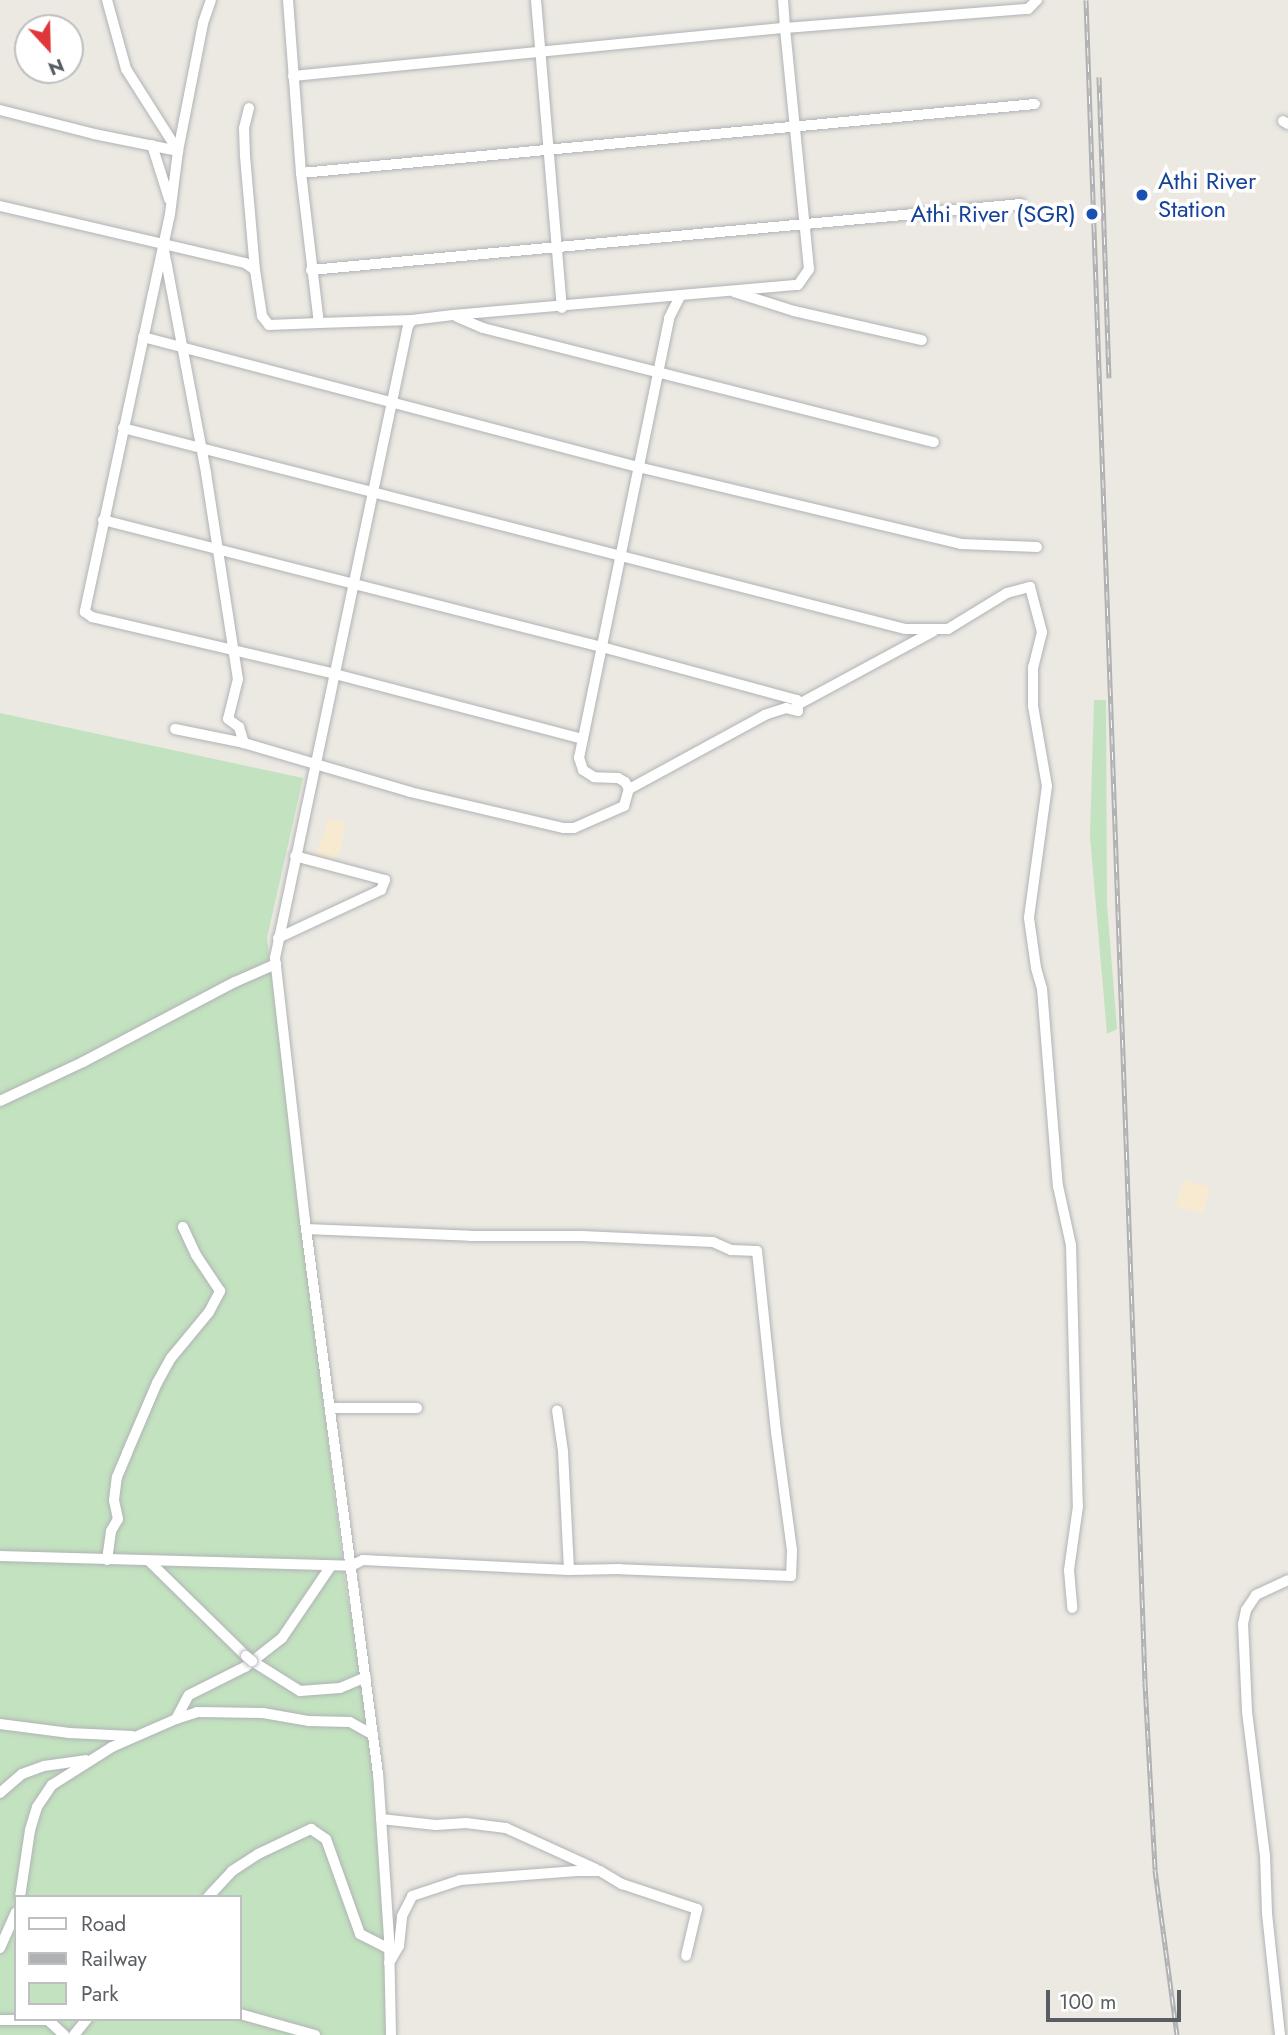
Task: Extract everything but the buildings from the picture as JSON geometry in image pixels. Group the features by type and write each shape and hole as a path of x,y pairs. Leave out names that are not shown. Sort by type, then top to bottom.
{"street":[{"path":"107,0 126,69 178,151"},
{"path":"211,0 203,23 163,246 85,612 88,615 335,674 583,739"},
{"path":"288,0 301,173 319,323"},
{"path":"536,0 562,308"},
{"path":"249,108 244,128 255,270 262,316 269,325 412,320 798,285 809,269 783,0"},
{"path":"293,76 785,28 1028,9 1037,0"},
{"path":"301,173 1035,104"},
{"path":"0,110 178,151"},
{"path":"152,145 170,203"},
{"path":"311,270 1021,204"},
{"path":"0,206 245,263 255,270"},
{"path":"163,246 201,448 238,679 228,719 239,727 244,743"},
{"path":"730,291 794,311 922,340"},
{"path":"629,789 618,778 594,777 583,770 579,758 669,318 680,296"},
{"path":"453,315 482,328 934,442"},
{"path":"391,2035 389,1949 373,1735 306,1229 276,964 278,937 390,404 408,326 412,320"},
{"path":"143,337 638,467 961,544 1037,547"},
{"path":"123,428 905,629 948,629 1007,593 1030,587 1042,632 1033,667 1033,706 1047,786 1047,806 1029,918 1036,968 1042,989 1057,1177 1071,1245 1078,1506 1069,1570 1072,1608"},
{"path":"103,520 601,646 793,698 799,704"},
{"path":"799,704 934,631"},
{"path":"629,789 765,715 786,708 798,711 799,704"},
{"path":"175,729 244,743 315,766 564,828 574,828 614,814 628,800 629,789"},
{"path":"278,937 381,890 385,880 295,856"},
{"path":"0,1101 83,1062 235,982 276,964"},
{"path":"107,1560 111,1531 118,1519 114,1500 117,1477 127,1452 157,1383 172,1358 209,1312 220,1291 196,1255 183,1227"},
{"path":"0,1556 331,1566 351,1566 363,1560 569,1570 620,1569 791,1576 792,1550 774,1420 757,1251 732,1250 713,1242 306,1229"},
{"path":"330,1408 417,1408"},
{"path":"557,1410 563,1451 569,1570"},
{"path":"149,1561 249,1659 300,1691 340,1688 366,1677"},
{"path":"177,1719 189,1695 245,1667 282,1638 331,1566"},
{"path":"1280,2035 1267,1913 1265,1856 1247,1712 1243,1624 1246,1610 1256,1595 1288,1580"},
{"path":"20,1895 30,1830 37,1807 52,1785 90,1760 136,1736 197,1712 263,1713 310,1721 350,1722 373,1735"},
{"path":"0,1724 69,1733 136,1736"},
{"path":"0,1793 22,1774 44,1766 90,1760"},
{"path":"381,1819 436,1825 466,1823 506,1828 600,1871 622,1884 697,1909 686,1956"},
{"path":"210,1895 232,1871 258,1854 311,1829 326,1839 360,1934 389,1949"},
{"path":"388,1963 399,1946 402,1916 412,1896 460,1880 600,1871"},
{"path":"0,1948 14,1916"},
{"path":"242,2015 315,2035"},
{"path":"49,2021 65,2035"},
{"path":"74,2035 85,2021"}],"green space":[{"path":"1094,700 1106,700 1107,905 1117,1029 1107,1034 1090,836"},
{"path":"0,713 303,778 267,938 346,1589 373,1735 391,2035 0,2035"}],"sand":[{"path":"329,818 345,823 341,849 330,862 315,857"},
{"path":"1183,1180 1210,1187 1203,1213 1176,1206"}],"railway":[{"path":"1086,0 1145,1683 1155,1870 1177,2035"},
{"path":"1099,77 1109,378"}],"place":[{"name":"Athi River Station","path":"1142,195"},
{"name":"Athi River (SGR)","path":"1092,214"}]}
